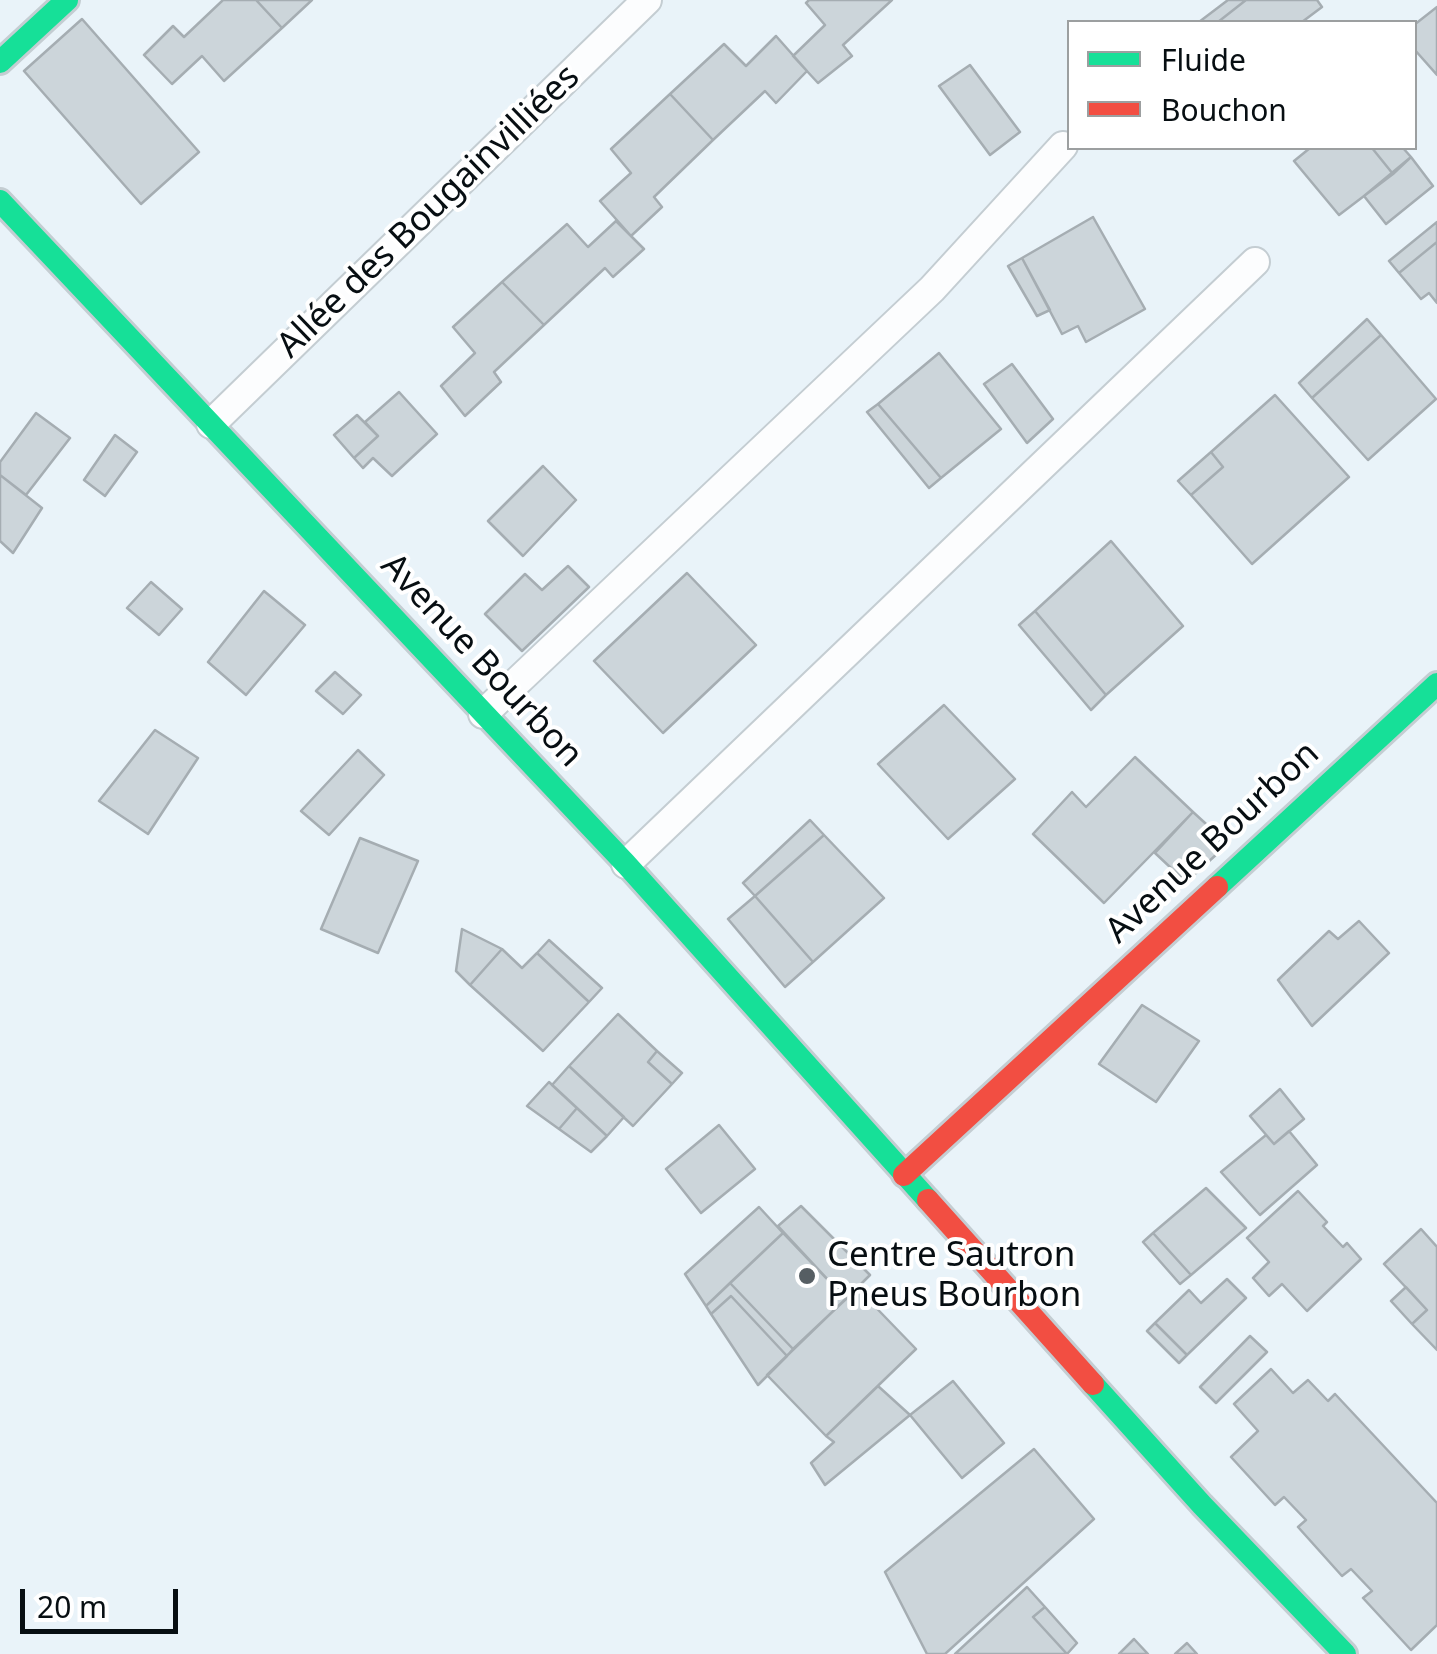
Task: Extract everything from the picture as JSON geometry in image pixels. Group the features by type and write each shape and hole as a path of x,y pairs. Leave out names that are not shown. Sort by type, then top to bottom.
{"street":[{"path":"0,62 66,0"},
{"name":"Avenue Bourbon","path":"0,201 626,864 1202,1505 1345,1654"},
{"name":"Avenue Bourbon","path":"904,1176 1437,684"}],"lane":[{"name":"Allée des Bougainvilliées","path":"211,424 647,0"},
{"path":"483,714 932,290 1064,146"},
{"path":"626,864 1255,262"}],"building":[{"path":"223,0 256,0 282,28 224,81 202,56 172,84 144,55 173,26 184,37"},
{"path":"256,0 312,0 282,28"},
{"path":"892,0 843,45 852,56 818,83 793,56 825,25 806,3"},
{"path":"1228,0 1246,0 1221,20 1202,20"},
{"path":"1246,0 1317,0 1322,7 1305,20 1221,20"},
{"path":"1437,7 1437,75 1417,52 1417,23"},
{"path":"82,19 199,152 141,204 24,71"},
{"path":"776,36 807,71 776,103 765,91 713,140 670,94 724,44 746,66"},
{"path":"970,65 1020,132 990,155 939,86"},
{"path":"670,94 713,140 654,197 662,207 631,236 600,201 631,173 611,149"},
{"path":"1308,150 1374,150 1393,174 1339,215 1294,161"},
{"path":"1374,150 1405,150 1411,157 1393,174"},
{"path":"1411,157 1433,186 1386,224 1364,196"},
{"path":"1093,217 1145,309 1086,342 1078,326 1062,334 1022,258"},
{"path":"616,221 644,249 613,277 605,268 544,325 502,282 567,224 588,247"},
{"path":"1437,222 1437,242 1399,273 1389,261"},
{"path":"1437,242 1437,303 1429,293 1421,299 1399,273"},
{"path":"1022,258 1050,310 1037,316 1008,266"},
{"path":"502,282 544,325 494,372 501,382 465,416 441,386 475,353 453,327"},
{"path":"1367,319 1381,335 1312,398 1299,383"},
{"path":"1381,335 1436,399 1368,460 1312,398"},
{"path":"939,353 1001,429 941,478 878,404"},
{"path":"1012,364 1053,419 1027,443 984,384"},
{"path":"399,392 437,434 392,476 373,458 363,468 354,458 378,436 365,422"},
{"path":"1275,395 1349,477 1252,564 1191,495 1223,467 1211,452"},
{"path":"878,404 941,478 929,488 867,412"},
{"path":"36,413 70,438 26,495 0,475 0,462"},
{"path":"357,415 378,436 354,458 334,435"},
{"path":"115,435 137,452 105,496 84,480"},
{"path":"1211,452 1223,467 1191,495 1178,481"},
{"path":"543,466 576,500 523,556 488,521"},
{"path":"0,475 42,508 13,553 0,541"},
{"path":"1111,541 1183,626 1106,695 1035,611"},
{"path":"568,566 589,587 522,651 485,614 525,574 542,590"},
{"path":"687,573 756,645 663,733 594,661"},
{"path":"151,582 182,609 159,635 127,608"},
{"path":"264,591 305,625 246,695 208,662"},
{"path":"1035,611 1106,695 1091,710 1019,625"},
{"path":"335,672 361,695 343,714 316,691"},
{"path":"944,705 1015,779 948,839 878,764"},
{"path":"155,730 198,758 148,834 99,801"},
{"path":"358,750 384,775 329,835 301,811"},
{"path":"1135,757 1193,812 1104,903 1033,834 1072,792 1086,807"},
{"path":"1193,812 1228,844 1186,882 1155,853"},
{"path":"810,820 824,835 755,896 743,883"},
{"path":"824,835 884,898 813,962 755,896"},
{"path":"360,838 418,861 378,953 321,929"},
{"path":"755,896 813,962 785,987 728,919"},
{"path":"1359,921 1389,953 1312,1026 1278,980 1329,931 1338,939"},
{"path":"462,929 502,949 470,985 456,971"},
{"path":"549,940 602,988 589,1002 537,953"},
{"path":"502,949 522,968 537,953 589,1002 543,1051 470,985"},
{"path":"1142,1005 1199,1041 1156,1102 1099,1064"},
{"path":"618,1014 657,1051 648,1062 672,1084 633,1126 569,1066"},
{"path":"657,1051 682,1073 672,1084 648,1062"},
{"path":"569,1066 624,1117 607,1136 552,1085"},
{"path":"549,1082 577,1108 559,1129 527,1106"},
{"path":"1280,1089 1304,1119 1274,1144 1250,1116"},
{"path":"577,1108 607,1136 591,1152 559,1129"},
{"path":"719,1125 755,1169 701,1213 666,1169"},
{"path":"1289,1131 1317,1165 1260,1215 1221,1172 1266,1135 1274,1144"},
{"path":"1206,1188 1246,1228 1191,1275 1153,1233"},
{"path":"1298,1191 1327,1222 1323,1226 1361,1259 1307,1311 1282,1284 1269,1296 1253,1278 1269,1262 1247,1238"},
{"path":"801,1206 870,1275 846,1299 778,1226"},
{"path":"759,1207 783,1233 706,1306 685,1274"},
{"path":"1421,1229 1437,1247 1437,1350 1412,1324 1427,1310 1384,1264"},
{"path":"783,1233 846,1299 793,1349 730,1283"},
{"path":"1153,1233 1191,1275 1180,1284 1143,1242"},
{"path":"1227,1279 1246,1298 1187,1355 1155,1323 1189,1290 1201,1303"},
{"path":"730,1283 793,1349 787,1356 731,1296 711,1314 706,1306"},
{"path":"1406,1287 1427,1310 1412,1324 1391,1301"},
{"path":"857,1288 916,1349 826,1436 767,1375"},
{"path":"731,1296 787,1356 758,1385 711,1314"},
{"path":"1155,1323 1187,1355 1179,1363 1147,1331"},
{"path":"1250,1336 1267,1352 1216,1403 1200,1387"},
{"path":"1271,1369 1293,1393 1308,1380 1328,1401 1335,1394 1437,1503 1437,1625 1411,1650 1363,1598 1372,1591 1351,1569 1342,1576 1298,1527 1306,1520 1284,1497 1275,1505 1231,1457 1258,1431 1234,1404"},
{"path":"953,1381 1004,1443 962,1478 910,1415"},
{"path":"878,1386 910,1415 825,1485 811,1463 834,1442 826,1436"},
{"path":"1034,1449 1094,1519 945,1654 927,1654 885,1572"},
{"path":"1027,1587 1045,1607 1033,1617 1067,1654 955,1654"},
{"path":"1045,1607 1077,1643 1067,1654 1033,1617"},
{"path":"1134,1639 1148,1654 1119,1654"},
{"path":"1187,1643 1197,1654 1175,1654"}],"traffic: fast":[{"path":"0,62 67,0"},
{"path":"0,201 626,864 928,1200"},
{"path":"1217,887 1437,684"},
{"path":"1093,1384 1345,1654"}],"traffic: jam":[{"path":"904,1175 1217,887"},
{"path":"928,1200 1093,1384"}],"place":[{"name":"Centre Sautron Pneus Bourbon","path":"807,1276"}]}
